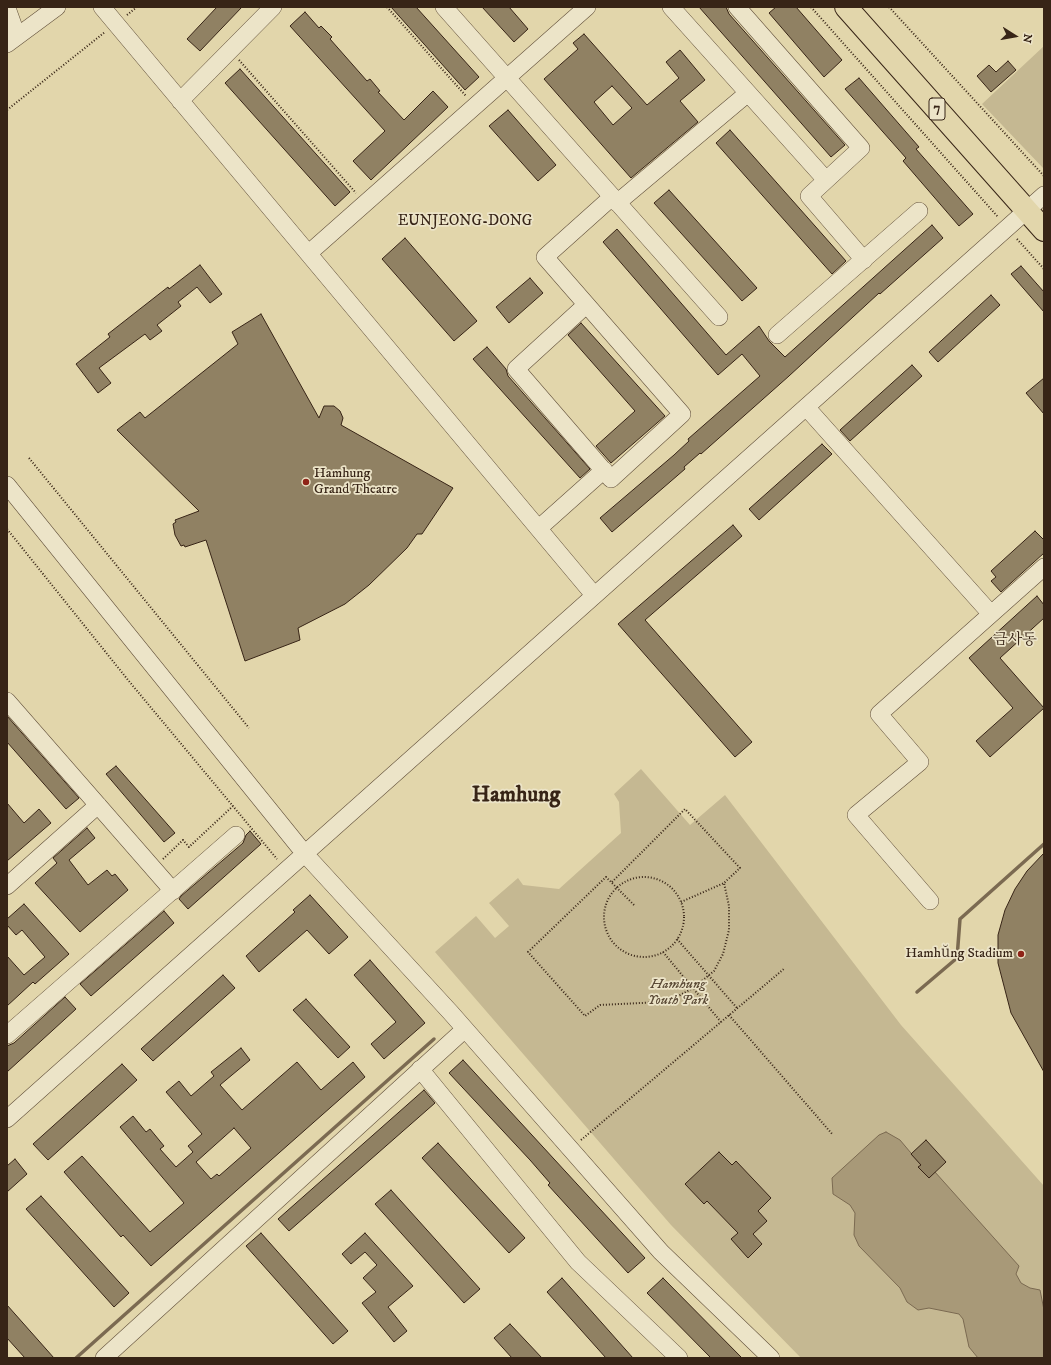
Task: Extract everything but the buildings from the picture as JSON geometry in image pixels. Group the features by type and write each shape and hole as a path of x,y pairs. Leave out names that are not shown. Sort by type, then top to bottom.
{"highway":[{"name":"7","path":"846,7 1044,230"}],"street":[{"path":"7,8 12,40 57,7"},
{"path":"102,7 594,595"},
{"path":"180,102 274,7"},
{"path":"444,7 719,318"},
{"path":"309,253 587,7"},
{"path":"671,7 826,180"},
{"path":"737,7 862,148 809,196 864,260"},
{"path":"586,305 516,369 611,479 682,414 545,257 748,93"},
{"path":"7,1119 1044,195"},
{"path":"777,335 919,212"},
{"path":"806,407 991,614"},
{"path":"539,528 604,470"},
{"path":"7,485 305,854 465,1029 661,1252 771,1358"},
{"path":"930,900 856,815 920,762 879,714 1044,567"},
{"path":"7,701 172,891"},
{"path":"7,886 98,805"},
{"path":"7,1035 236,835"},
{"path":"104,1358 465,1029"},
{"path":"420,1069 578,1262 678,1358"}],"path":[{"path":"7,110 137,7"},
{"path":"387,7 475,106"},
{"path":"811,7 1044,269"},
{"path":"890,7 1044,176"},
{"path":"231,51 365,203"},
{"path":"29,458 249,728"},
{"path":"7,529 128,680 286,871"},
{"path":"153,868 183,840 189,847 233,806"},
{"path":"611,882 685,809 740,868 724,883 681,902"},
{"path":"634,905 606,877 528,952 585,1016 600,1005 661,1002 673,999 693,988 714,971 723,954 729,930 729,906 724,883"},
{"path":"639,877 656,878 670,886 681,902 683,924 677,939 663,952 650,956 633,955 618,947 613,941 606,926 605,909 608,901 617,888 627,881 639,877"},
{"path":"677,939 737,1008"},
{"path":"663,952 721,1022"},
{"path":"570,1150 784,968"},
{"path":"729,1015 833,1135"}],"green space":[{"path":"1044,46 1044,169 982,104"},
{"name":"Hamhung Youth Park","path":"641,769 690,825 725,795 901,1025 1044,1186 1044,1358 801,1358 671,1225 435,952 476,916 495,938 509,926 489,903 518,878 523,885 559,889 621,833 619,802 614,794"}],"shaded area":[{"path":"886,1132 900,1140 921,1165 919,1167 928,1177 935,1172 1019,1266 1016,1274 1021,1283 1030,1288 1040,1290 1044,1310 1044,1358 978,1358 969,1347 963,1319 959,1314 929,1308 918,1310 907,1302 900,1288 859,1246 854,1235 855,1213 850,1205 833,1194 832,1178 879,1135"}],"waterway":[{"path":"917,992 957,958 960,919 1044,844"},
{"path":"76,1358 434,1039"}],"place":[{"name":"Hamhung Grand Theatre","path":"306,482"},
{"name":"Hamhŭng Stadium","path":"1021,954"}],"district":[{"name":"EUNJEONG-DONG","path":"465,222"},
{"name":"금사동","path":"1015,641"},
{"name":"Hamhung","path":"516,796"}]}
